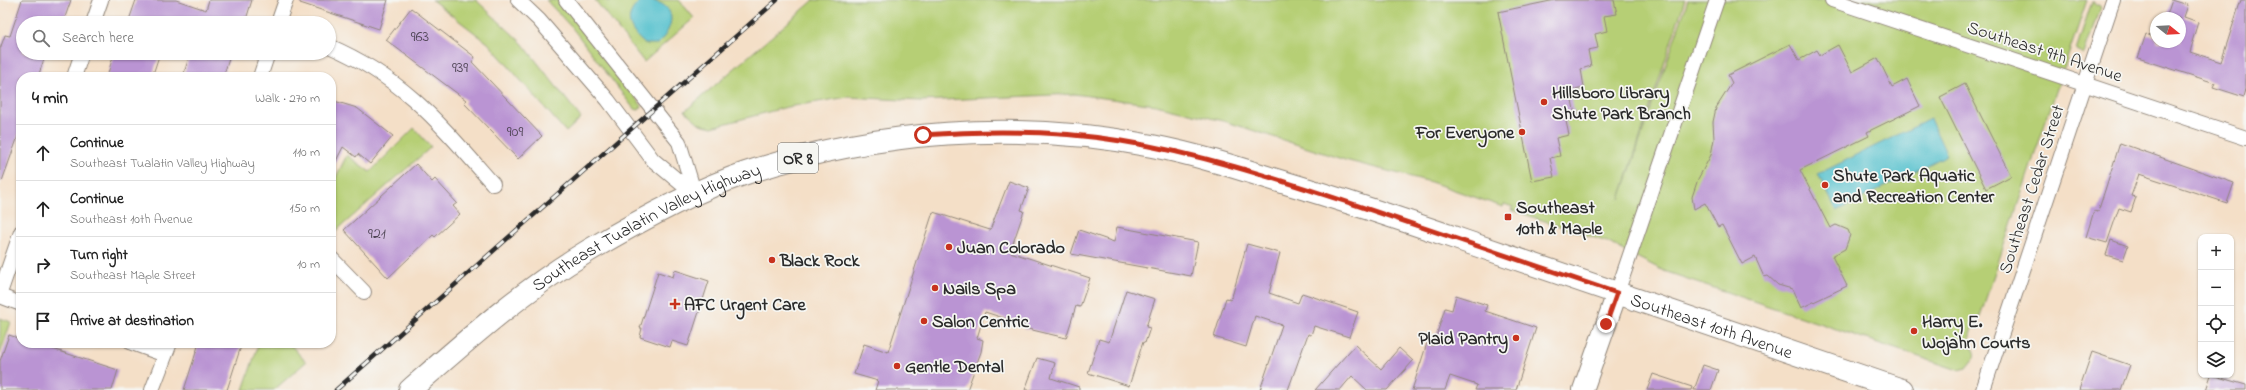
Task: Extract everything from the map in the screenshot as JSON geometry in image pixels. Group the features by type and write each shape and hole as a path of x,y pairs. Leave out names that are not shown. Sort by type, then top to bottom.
{"main road":[{"name":"Southeast Tualatin Valley Highway","path":"410,390 495,316 586,252 632,226 695,195 746,173 796,159 887,139 960,132 1026,132 1086,136 1155,147 1225,164"},
{"name":"Southeast 10th Avenue","path":"1225,164 1422,227 1902,390"}],"street":[{"path":"95,16 101,0"},
{"path":"280,16 286,0"},
{"path":"518,0 539,20 608,100 653,160 695,195"},
{"path":"566,0 679,142 695,195"},
{"path":"1583,390 1717,0"},
{"name":"Southeast 9th Avenue","path":"1832,0 2246,138"},
{"name":"Southeast Cedar Street","path":"1983,390 2113,0"},
{"path":"336,49 351,55 400,87 428,111 493,184"},
{"path":"76,72 80,60"},
{"path":"262,72 266,60"},
{"path":"0,293 16,247"},
{"path":"336,263 364,292"},
{"path":"0,296 16,302"},
{"path":"152,390 167,349"}],"green space":[{"path":"432,0 476,0 522,43 581,118 566,132 488,43"},
{"path":"546,0 560,0 642,106 639,110 634,109 573,29"},
{"path":"595,0 606,0 608,2 611,0 679,0 694,18 644,62"},
{"path":"814,0 1685,0 1620,199 1688,0 2087,0 1978,322 1975,321 1971,332 1970,340 1974,358 1966,368 1958,370 1664,271 1607,242 1512,210 1513,207 1504,204 1503,207 1431,182 1345,160 1227,122 1156,105 1074,94 921,101 848,97 787,107 712,127 700,124 685,111"},
{"path":"2092,1 2100,7 2084,54 2076,50"},
{"path":"414,128 431,147 336,231 336,177 347,155 370,172"},
{"path":"0,318 11,322 0,354"},
{"path":"257,348 293,348 306,362 274,390 243,390"}],"water":[{"path":"642,0 653,1 661,4 667,8 670,14 671,20 669,28 665,36 658,44 645,44 639,39 631,28 630,17 632,11"},
{"path":"1930,119 1947,155 1837,211 1818,174"}],"building":[{"path":"22,0 71,0 65,16 17,16"},
{"path":"136,0 176,0 206,10 209,0 252,0 247,16 130,16"},
{"path":"300,0 388,0 379,29 300,3"},
{"name":"Hillsboro Library Shute Park Branch","path":"1555,0 1614,0 1617,14 1604,16 1607,31 1595,34 1598,48 1588,50 1591,66 1581,69 1584,87 1570,90 1575,115 1565,117 1569,135 1556,138 1560,156 1550,158 1554,177 1532,181 1498,12"},
{"path":"2172,0 2188,5 2186,12 2168,12"},
{"path":"2241,0 2246,0 2246,89 2244,97 2213,87 2215,83 2138,58 2146,34 2150,36 2150,48 2186,48 2186,18 2198,22 2192,42 2194,42 2191,52 2221,62"},
{"path":"411,8 475,57 472,62 542,136 518,159 464,103 466,100 386,40"},
{"path":"16,18 16,60 44,60 40,72 16,72 16,142 2,181 0,180 0,49 5,35 10,36"},
{"path":"1790,44 1799,60 1817,50 1820,55 1838,45 1852,72 1878,58 1892,87 1907,79 1920,106 1867,132 1869,136 1800,170 1830,228 1836,225 1848,230 1850,235 1845,249 1832,256 1847,286 1801,308 1792,289 1778,285 1768,276 1764,277 1755,257 1742,264 1722,225 1718,227 1705,203 1694,209 1692,197 1698,179 1711,155 1714,139 1713,122 1716,108 1732,83 1728,75"},
{"path":"112,60 158,60 154,72 108,72"},
{"path":"188,60 229,60 225,72 184,72"},
{"path":"1965,84 2011,176 1986,189 1940,97"},
{"path":"336,102 357,108 393,136 370,164 358,154 356,157 343,147 336,161"},
{"path":"2120,143 2234,183 2227,203 2139,174 2131,196 2136,197 2131,212 2119,208 2107,243 2086,237 2094,211 2098,212"},
{"path":"416,164 432,182 435,179 457,203 453,206 460,214 435,237 433,235 388,278 344,230"},
{"path":"1009,181 1029,188 1021,210 1024,211 1010,252 1090,278 1080,307 1076,306 1066,338 1024,328 1025,325 985,312 977,338 983,340 981,352 967,390 875,390 878,381 854,374 864,344 888,352 933,212 990,230"},
{"path":"1117,227 1198,242 1191,276 1071,254 1079,230 1114,242"},
{"path":"2111,240 2128,246 2123,260 2106,255"},
{"path":"1247,244 1280,253 1269,293 1298,303 1302,293 1358,312 1349,337 1314,326 1311,335 1308,334 1288,390 1260,390 1282,325 1255,316 1246,347 1214,337 1226,298 1231,300"},
{"name":"AFC Urgent Care","path":"675,270 709,281 688,346 672,341 670,347 640,337 642,328 640,328 658,272 673,277"},
{"path":"1126,290 1155,299 1146,327 1150,328 1145,343 1143,342 1129,386 1088,373 1099,339 1109,342"},
{"path":"1456,295 1487,305 1485,311 1536,328 1516,390 1475,390 1477,385 1450,376 1445,390 1412,390 1427,343 1433,346 1445,308 1452,310"},
{"path":"9,335 16,337 16,348 50,348 118,370 112,390 0,390 0,361"},
{"path":"1355,345 1381,369 1399,348 1413,361 1387,390 1367,390 1352,376 1340,390 1315,390"},
{"path":"197,348 240,348 227,390 184,390"},
{"path":"2092,352 2130,365 2121,390 2079,390"},
{"path":"1037,358 1055,363 1051,378 1079,387 1079,390 1025,390"},
{"path":"1703,365 1718,370 1711,390 1694,390"},
{"path":"1653,374 1692,387 1691,390 1647,390"},
{"path":"2210,378 2222,378 2246,385 2246,390 2206,390"}],"railway":[{"path":"336,390 777,0"}],"place":[{"name":"Hillsboro Library Shute Park Branch","path":"1544,102"},
{"name":"For Everyone","path":"1522,132"},
{"name":"Shute Park Aquatic and Recreation Center","path":"1825,185"},
{"name":"Southeast 10th & Maple","path":"1508,217"},
{"name":"Juan Colorado","path":"949,247"},
{"name":"Black Rock","path":"772,260"},
{"name":"Nails Spa","path":"935,288"},
{"name":"AFC Urgent Care","path":"675,304"},
{"name":"Salon Centric","path":"924,321"},
{"name":"Harry E. Wojahn Courts","path":"1914,331"},
{"name":"Plaid Pantry","path":"1516,338"},
{"name":"Gentle Dental","path":"897,366"}],"route":[{"path":"923,135 960,132 1026,132 1086,136 1155,147 1225,164 1430,229 1617,293 1606,324"}]}
